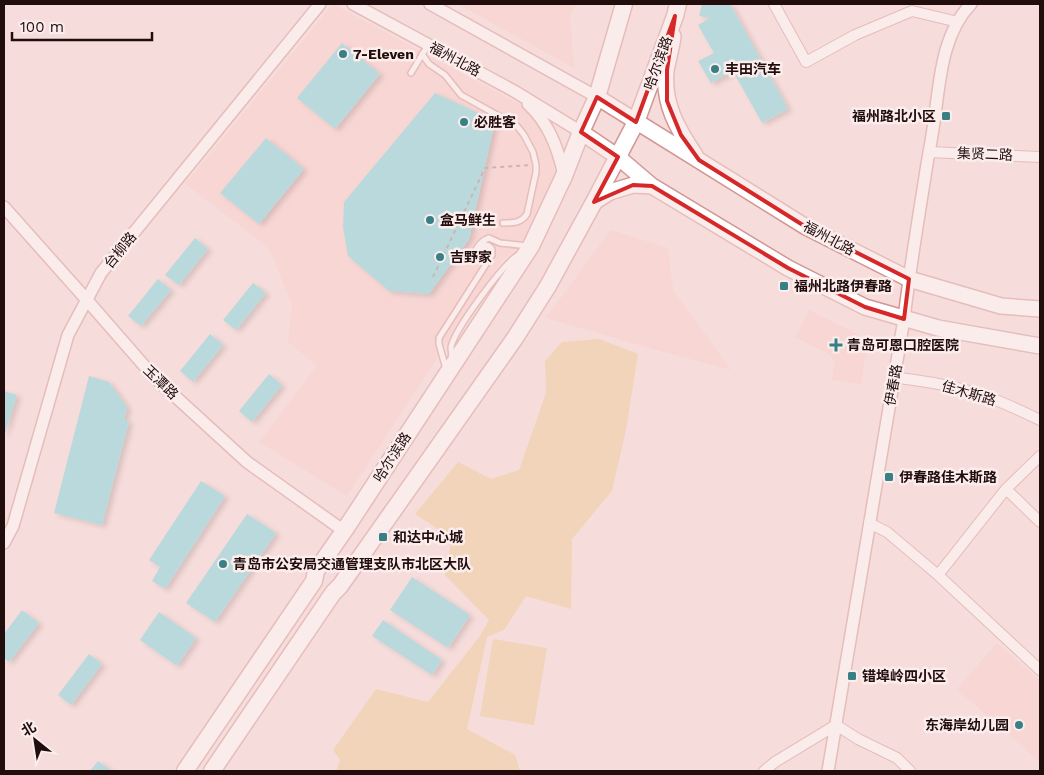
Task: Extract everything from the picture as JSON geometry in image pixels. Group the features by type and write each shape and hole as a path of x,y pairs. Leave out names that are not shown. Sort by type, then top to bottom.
{"highway":[{"path":"597,97 624,4"},
{"name":"哈尔滨路","path":"618,157 636,122 677,10"},
{"name":"哈尔滨路","path":"185,771 314,581 316,571 530,246 564,176 597,97"},
{"path":"212,771 333,593 340,586 515,338 548,286 618,157"}],"main road":[{"path":"677,10 666,70 665,87 672,116 699,160"},
{"name":"福州北路","path":"597,97 806,227 909,279 1001,306 1040,309"},
{"path":"581,132 618,157 652,186 788,268 865,307 938,328 1040,346"},
{"path":"594,202 610,192 633,185 652,186"}],"street":[{"name":"台柳路","path":"4,543 13,526 68,335 101,273 320,4"},
{"name":"福州北路","path":"353,4 425,49 514,91 581,132"},
{"path":"430,4 597,97"},
{"path":"774,4 806,62 855,35 912,11 958,22"},
{"name":"伊春路","path":"828,771 904,319 940,76 948,45 958,22 971,4"},
{"path":"514,91 536,112 548,129 559,153 564,176"},
{"name":"集贤二路","path":"929,152 1040,157"},
{"name":"玉潭路","path":"4,207 154,377 248,462 344,531"},
{"name":"佳木斯路","path":"894,376 973,392 1006,404 1040,420"},
{"path":"938,575 1006,489 1040,456"},
{"path":"1006,489 1040,522"},
{"path":"869,523 887,532 938,575 1040,670"},
{"path":"764,771 774,762 836,725 858,739 897,758 910,771"}],"lane":[{"path":"411,73 425,49"},
{"path":"425,49 429,64 445,75 461,95 517,126 533,152 536,172 528,214 518,222 504,223"},
{"path":"471,259 484,240 489,238 500,243 530,246"},
{"path":"450,369 439,344 439,338 492,256 492,249 489,246 485,245 477,249"}],"path":[{"path":"433,277 485,168 536,165"}],"highlighted area":[{"path":"675,16 667,70 667,101 681,135 699,160 806,227 909,279 904,319 865,307 788,268 652,186 633,185 594,202 618,157 581,132 597,97 636,122"}],"shaded area":[{"path":"333,4 528,109 547,134 555,168 553,192 533,236 502,261 347,496 259,442 317,366 288,342 292,305 269,248 185,184"},
{"path":"458,4 576,4 570,17 574,68"},
{"path":"611,230 668,248 673,290 731,370 546,318"},
{"name":"青岛可恩口腔医院","path":"809,310 857,334 866,353 861,384 832,380 835,362 829,354 795,337"},
{"path":"599,339 638,354 626,430 612,491 572,539 571,609 526,596 504,630 487,637 467,729 515,755 520,771 336,771 340,760 333,750 376,689 428,702 480,636 489,620 445,575 452,538 415,514 458,462 491,479 519,470 546,393 545,361 562,342"},
{"path":"493,639 547,648 534,725 480,716"},
{"name":"东海岸幼儿园","path":"997,643 1040,681 1040,762 957,689"}],"building":[{"path":"702,4 730,4 788,109 762,123 733,71 711,83 698,61 714,53 698,25 710,18 699,16"},
{"path":"342,43 380,74 335,129 297,98"},
{"path":"435,93 495,121 469,239 429,294 389,291 348,256 343,227 344,202"},
{"path":"266,138 304,169 259,224 220,193"},
{"path":"195,238 208,249 179,285 165,275"},
{"path":"158,279 171,290 141,326 128,316"},
{"path":"253,283 266,293 236,330 223,320"},
{"path":"210,334 223,345 193,382 180,371"},
{"path":"269,374 282,385 252,422 239,411"},
{"path":"89,376 109,382 127,407 124,420 129,421 102,525 54,513"},
{"path":"4,391 17,395 4,436"},
{"path":"201,481 225,496 165,589 152,581 160,567 149,560"},
{"path":"247,514 276,533 215,622 186,603"},
{"path":"412,577 470,615 448,648 390,610"},
{"path":"22,610 39,623 9,662 4,658 4,634"},
{"path":"159,612 196,638 177,666 140,640"},
{"path":"383,620 442,660 432,675 372,636"},
{"path":"89,654 102,664 71,705 58,695"},
{"path":"98,761 112,771 90,771"}],"place":[{"name":"7-Eleven","path":"343,54"},
{"name":"丰田汽车","path":"715,69"},
{"name":"福州路北小区","path":"946,116"},
{"name":"必胜客","path":"464,122"},
{"name":"盒马鲜生","path":"430,220"},
{"name":"吉野家","path":"440,257"},
{"name":"福州北路伊春路","path":"784,286"},
{"name":"青岛可恩口腔医院","path":"836,345"},
{"name":"伊春路佳木斯路","path":"889,477"},
{"name":"和达中心城","path":"383,537"},
{"name":"青岛市公安局交通管理支队市北区大队","path":"223,564"},
{"name":"错埠岭四小区","path":"852,676"},
{"name":"东海岸幼儿园","path":"1019,725"}]}
